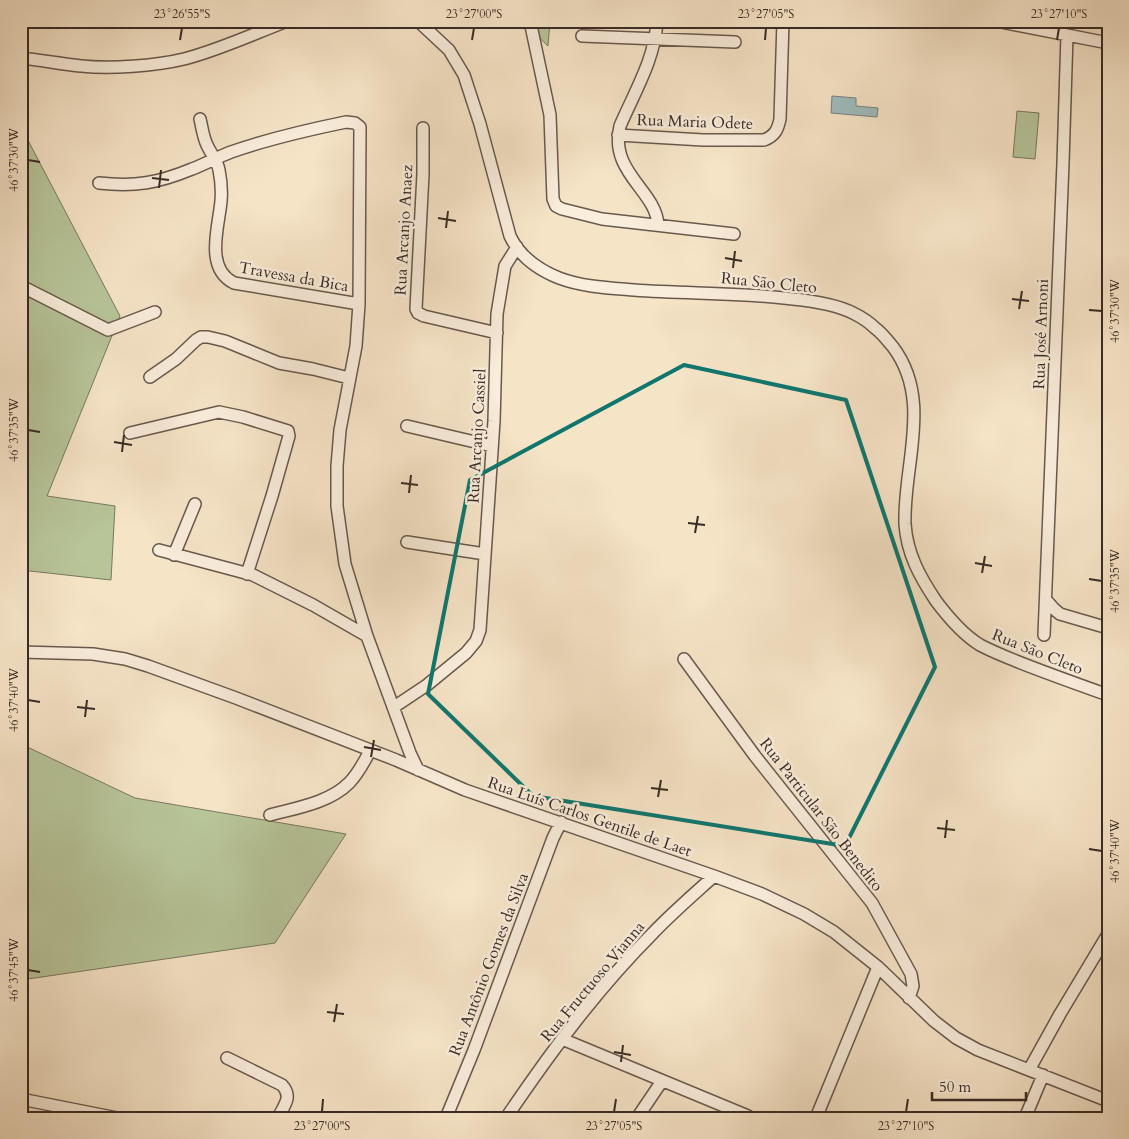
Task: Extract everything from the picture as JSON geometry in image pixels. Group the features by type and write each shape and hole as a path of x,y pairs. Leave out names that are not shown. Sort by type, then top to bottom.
{"street":[{"path":"21,58 101,67 164,62 204,53 288,21"},
{"name":"Rua São Cleto","path":"418,21 449,50 464,75 480,124 510,236 516,247 528,260 542,270 560,279 588,286 646,291 741,294 796,299 845,310 876,328 897,353 907,372 912,389 914,425 905,524 913,562 920,578 947,615 965,634 979,644 1039,670 1108,695"},
{"path":"530,21 550,115 554,203 562,209 602,219 734,234"},
{"path":"657,21 652,56 622,121 618,135 625,167 654,208 658,218 658,225"},
{"name":"Rua Maria Odete","path":"618,135 703,140 764,140 773,136 780,118 783,21"},
{"path":"996,21 1108,43"},
{"name":"Rua José Arnoni","path":"1044,634 1067,34"},
{"path":"582,36 735,42"},
{"path":"200,119 206,144 216,159"},
{"path":"99,183 124,185 152,183 185,172 229,153 309,130 346,122 355,123 360,127 359,304 356,346 342,412 338,448 337,506 345,564 367,636 418,770"},
{"name":"Rua Arcanjo Anaez","path":"424,128 416,309 418,313 429,317 497,333"},
{"name":"Travessa da Bica","path":"216,159 221,198 215,243 216,253 220,270 229,280 234,283 359,304"},
{"name":"Rua Arcanjo Cassiel","path":"394,708 427,686 466,653 476,640 480,630 492,446 498,314 505,266 516,247"},
{"path":"28,289 108,330 155,312"},
{"path":"150,377 176,359 196,340 208,337 226,341 279,363 349,378"},
{"path":"130,433 219,412 243,417 288,431 272,496 247,574"},
{"path":"407,426 492,446"},
{"path":"174,555 195,504"},
{"path":"407,542 485,554"},
{"path":"159,550 247,574 313,605 367,636"},
{"path":"1046,600 1060,614 1108,628"},
{"name":"Rua Luís Carlos Gentile de Laet","path":"21,652 93,654 125,659 236,698 370,750 465,790 561,822 762,894 804,914 834,932 878,967 909,998 956,1038 978,1050 1108,1101"},
{"name":"Rua Particular São Benedito","path":"684,659 755,756 872,904 910,974 913,986 909,998"},
{"path":"270,815 303,806 338,793 358,772 370,750"},
{"name":"Rua Antônio Gomes da Silva","path":"446,1118 561,822"},
{"name":"Rua Fructuoso Vianna","path":"506,1118 562,1039 626,962 653,933 714,876"},
{"path":"1029,1070 1108,934"},
{"path":"816,1118 878,967"},
{"path":"562,1039 748,1116"},
{"path":"227,1058 282,1085 288,1094 278,1118"},
{"path":"1025,1118 1043,1075"},
{"path":"637,1118 662,1081"},
{"path":"21,1099 117,1118"}],"highlighted area":[{"path":"684,365 846,400 935,667 845,846 533,796 428,694 470,480"}],"green space":[{"path":"522,21 550,21 548,46"},
{"path":"1017,111 1039,113 1035,159 1013,157"},
{"path":"21,127 120,316 47,496 115,506 111,580 21,570"},
{"path":"21,744 135,798 346,834 275,943 21,980"}],"water":[{"path":"832,96 856,98 856,106 878,108 877,117 831,113"}]}
